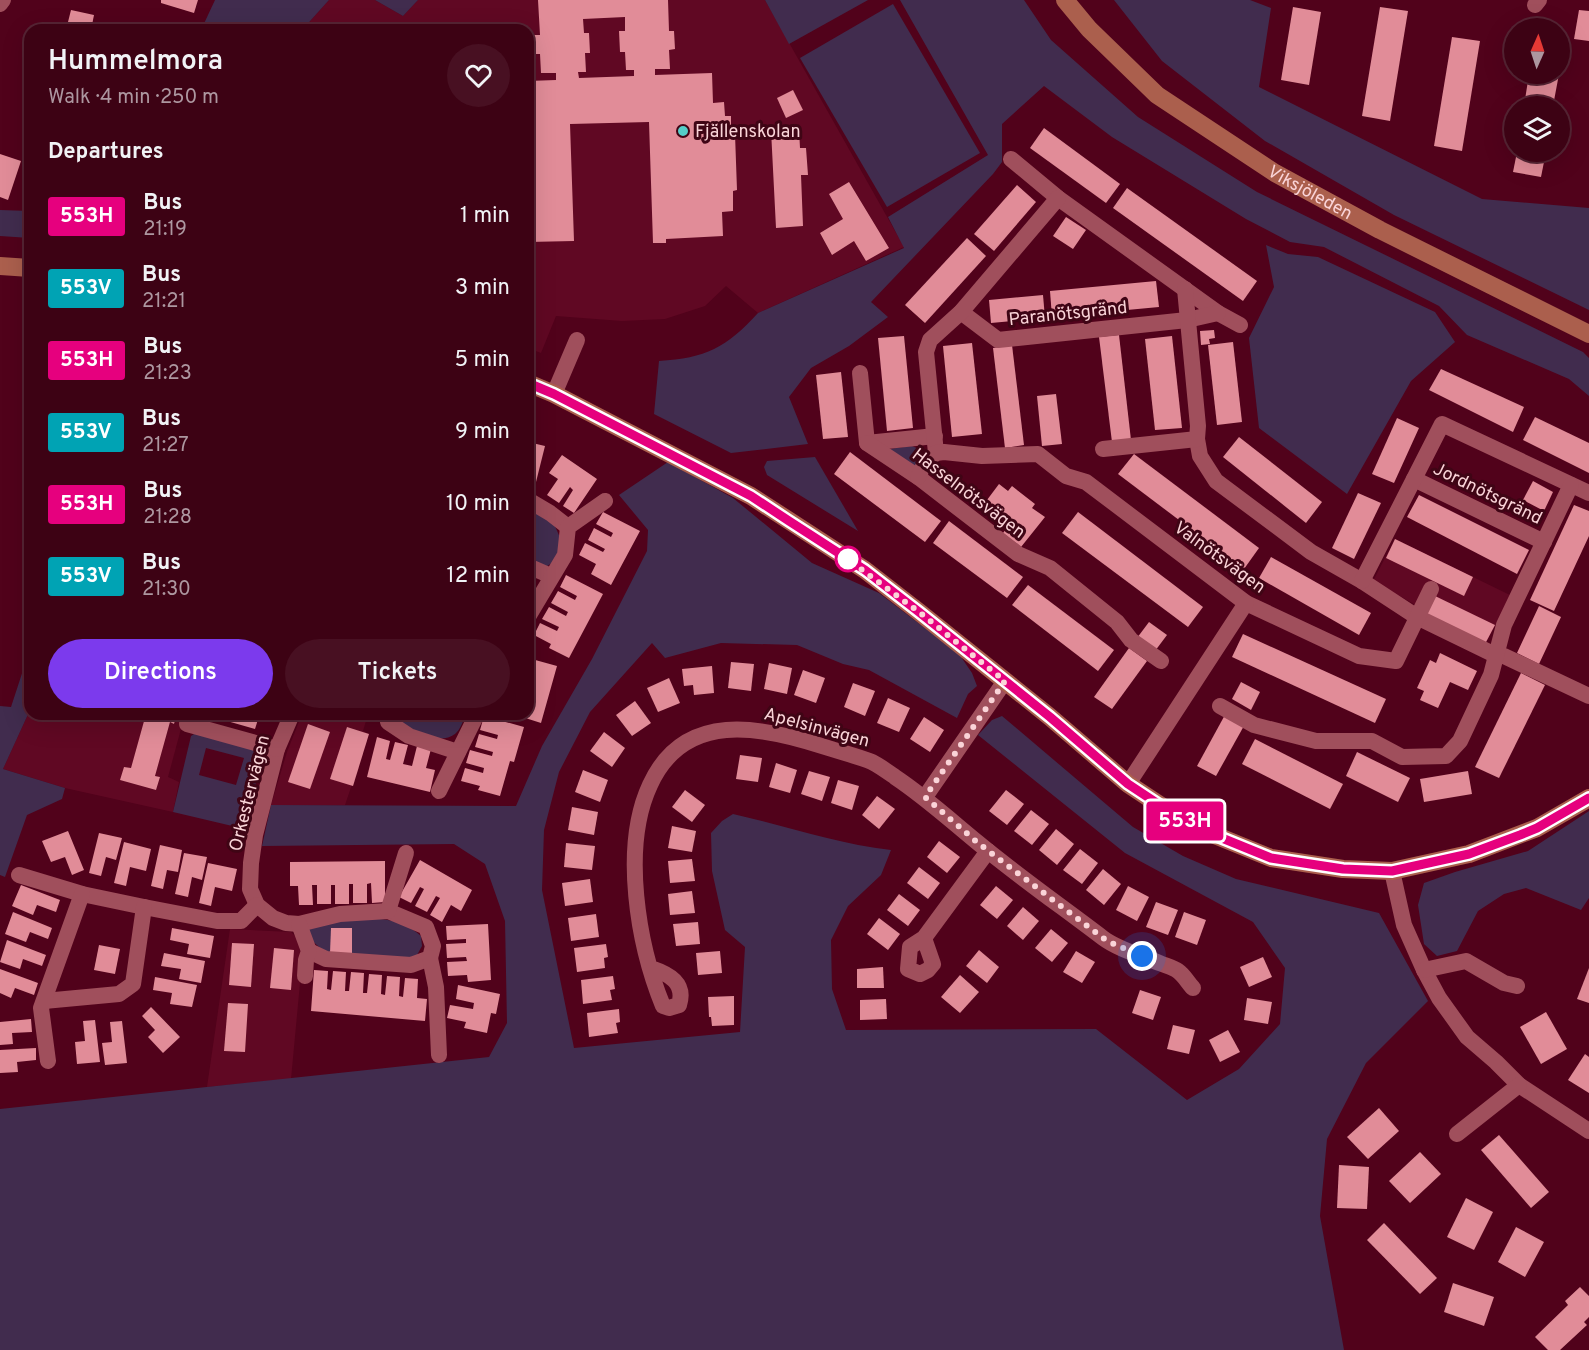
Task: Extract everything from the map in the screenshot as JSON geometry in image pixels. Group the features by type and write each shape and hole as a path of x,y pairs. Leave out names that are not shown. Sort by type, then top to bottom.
{"street":[{"path":"0,4 3,0"},
{"name":"Viksjöleden","path":"1065,0 1089,29 1157,95 1275,173 1380,230 1589,334"},
{"path":"1011,159 1058,198 1218,313 1240,325"},
{"path":"918,477 926,461 936,453 926,352 930,340 962,312 1058,198"},
{"path":"0,266 24,268"},
{"path":"1185,289 1198,426 1197,439 1200,456 1216,481 1311,552 1362,581 1417,617 1589,696"},
{"name":"Paranötsgränd","path":"962,312 998,340 1187,320 1218,313"},
{"path":"554,394 577,340"},
{"path":"860,373 867,442 934,436"},
{"path":"534,386 751,496 865,570 1050,717 1128,784 1190,825 1271,858 1343,869 1392,871 1469,854 1537,828 1589,798"},
{"name":"Jordnötsgränd","path":"1362,581 1442,424 1589,493"},
{"path":"1103,449 1197,439"},
{"name":"Hasselnötsvägen","path":"867,442 918,477 1018,554 1050,568 1117,622 1131,640 1161,662"},
{"name":"Valnötsvägen","path":"936,453 982,456 1038,454 1066,476 1086,482 1246,603 1359,656 1396,661 1417,617"},
{"name":"Jordnötsgränd","path":"1414,479 1544,542"},
{"name":"Jordnötsgränd","path":"1497,654 1504,625 1571,486"},
{"path":"534,607 565,555 568,527 605,501"},
{"path":"534,504 568,527"},
{"path":"534,569 551,576"},
{"path":"1417,617 1431,589"},
{"path":"1128,784 1246,603"},
{"path":"1220,706 1254,725 1316,741 1372,741 1402,757 1446,756 1460,741 1491,675 1497,654"},
{"path":"925,797 1005,681"},
{"name":"Orkestervägen","path":"257,904 250,889 251,863 264,794 277,749 289,720"},
{"path":"388,720 409,736 458,752"},
{"path":"439,791 474,720"},
{"path":"187,724 277,749"},
{"name":"Apelsinvägen","path":"663,1006 655,986 638,907 633,855 637,826 653,777 665,760 684,743 726,729 749,729 806,741 873,763 925,797 988,851 1107,941 1178,970 1193,988"},
{"path":"920,974 908,969 910,947 924,938 988,851"},
{"path":"388,911 406,853"},
{"path":"1392,871 1404,926 1439,998 1467,1037 1497,1062 1518,1085 1589,1131"},
{"path":"19,875 82,894 217,921 241,921 257,904 273,918 286,923 299,924 340,914 388,911 426,927 433,946 430,958 436,987 439,1055"},
{"path":"48,1061 41,1008 82,894"},
{"path":"44,1001 120,994 133,984 144,907"},
{"path":"299,924 309,951 305,976"},
{"path":"309,951 326,959 411,965 430,958"},
{"path":"1424,970 1466,961 1504,983 1517,986"},
{"path":"1457,1134 1518,1085"}],"shaded area":[{"path":"215,0 329,0 307,24 204,24"},
{"name":"Fjällenskolan","path":"329,0 375,0 403,16 418,0 765,0 904,247 758,313 726,286 705,306 665,319 622,321 556,316 541,353 534,350 534,24 307,24"},
{"path":"375,0 418,0 403,16"},
{"path":"765,0 868,0 789,44"},
{"path":"900,0 1024,0 1051,40 1138,117 1257,192 1583,352 1589,358 1589,396 1569,379 1467,335 1439,306 1324,247 1290,242 1246,219 1112,137 1044,86 1002,124 1002,162 993,174 871,302 888,317 849,346 811,368 789,397 808,444 731,453 654,414 659,361 690,357 714,349 736,335 758,313 904,248 888,217 988,155"},
{"path":"1114,0 1250,0 1271,8 1259,87 1482,199 1589,208 1589,310 1394,215 1265,141 1162,61"},
{"path":"893,4 980,153 887,207 800,58"},
{"path":"0,210 24,211 24,238 0,236"},
{"path":"1266,245 1288,254 1318,257 1435,312 1455,342 1411,381 1347,494 1259,428 1249,338 1274,287"},
{"path":"912,446 921,450 924,456 914,470 889,449"},
{"path":"815,457 858,531 767,475 764,467 767,461"},
{"path":"668,462 733,498 812,563 879,593 959,654 972,673 977,686 968,694 957,718 869,670 843,664 797,645 721,643 665,658 652,643 590,712 559,772 544,830 542,890 574,1048 740,1032 745,947 725,930 712,871 711,833 722,821 733,814 831,839 891,850 881,875 848,906 831,940 832,989 846,1030 1096,1029 1187,1100 1239,1069 1280,1024 1285,968 1253,922 1125,853 978,735 992,720 1002,716 1133,827 1183,856 1236,879 1379,913 1428,1001 1366,1063 1327,1139 1320,1216 1344,1350 0,1350 0,1109 489,1057 507,1023 505,921 485,864 454,844 262,846 271,805 516,806 542,746 592,659 647,551 648,530 619,495"},
{"path":"534,511 554,524 562,542 556,560 546,567 534,563"},
{"path":"1395,539 1512,596 1485,644 1373,581"},
{"path":"24,667 25,720 3,769 65,788 62,799 27,815 5,877 0,875 0,706 11,707"},
{"path":"25,720 145,720 131,768 124,767 121,780 156,790 160,777 155,776 170,722 175,724 176,720 183,720 168,777 179,782 173,812 65,788 3,769"},
{"path":"300,720 366,720 363,731 369,734 345,805 271,805"},
{"path":"397,720 464,720 455,734 442,738 427,736 399,724"},
{"path":"199,731 254,746 262,757 245,829 173,812 191,736","holes":["206,748 244,758 236,785 199,775"]},
{"path":"1589,811 1589,898 1581,910 1526,888 1504,894 1478,911 1457,951 1437,956 1424,944 1418,905 1424,883 1528,851"},
{"path":"343,918 375,919 403,924 421,936 422,946 417,955 402,960 328,955 309,938 305,925"},
{"path":"230,929 291,932 299,940 303,951 291,1079 207,1087"}],"building":[{"path":"161,0 198,0 194,13 161,3"},
{"path":"538,0 668,0 669,31 674,31 675,49 669,50 670,69 655,69 655,75 712,73 713,103 724,102 725,116 731,116 731,134 735,134 737,190 733,191 733,211 722,212 723,236 666,239 666,243 653,243 649,122 570,124 574,241 534,242 534,81 556,80 556,73 541,73 540,54 534,54 534,35 540,35","holes":["625,17 625,31 619,31 620,52 625,52 626,70 634,70 634,76 579,78 578,72 586,72 585,53 590,53 589,33 584,33 583,19"]},
{"path":"1293,7 1321,12 1309,85 1281,80"},
{"path":"1380,7 1408,11 1390,121 1362,116"},
{"path":"71,10 94,15 92,24 68,24"},
{"path":"1579,10 1589,11 1589,41 1574,39"},
{"path":"1452,37 1480,41 1462,151 1434,146"},
{"path":"1527,84 1557,84 1555,96 1526,96"},
{"path":"793,90 803,110 786,118 777,98"},
{"path":"1044,128 1120,184 1106,203 1030,148"},
{"path":"799,129 800,148 806,148 808,175 801,175 803,226 776,228 771,130"},
{"path":"0,154 21,161 8,200 0,197"},
{"path":"1515,162 1544,162 1541,177 1513,172"},
{"path":"849,182 889,248 866,261 854,241 832,255 820,233 843,219 829,194"},
{"path":"1017,185 1036,202 994,251 974,234"},
{"path":"1127,188 1257,281 1243,301 1113,208"},
{"path":"1066,217 1086,230 1073,249 1053,236"},
{"path":"967,238 986,256 925,323 905,305"},
{"path":"1156,281 1159,307 1052,317 1050,291"},
{"path":"1043,295 1045,318 991,323 989,300"},
{"path":"1214,330 1215,338 1209,339 1210,344 1201,345 1200,331"},
{"path":"1119,335 1131,440 1112,442 1099,337"},
{"path":"904,336 913,428 887,431 878,338"},
{"path":"1172,336 1182,428 1155,430 1145,339"},
{"path":"1233,342 1242,422 1217,425 1208,345"},
{"path":"972,343 982,434 952,437 943,346"},
{"path":"1012,345 1024,445 1005,448 993,348"},
{"path":"1441,369 1524,407 1513,432 1429,390"},
{"path":"841,372 848,437 823,439 816,375"},
{"path":"1056,394 1062,444 1042,446 1037,396"},
{"path":"1535,417 1589,443 1589,473 1523,440"},
{"path":"1397,418 1419,428 1394,483 1372,474"},
{"path":"1239,437 1322,502 1306,523 1223,457"},
{"path":"534,443 545,446 534,486"},
{"path":"850,452 941,521 925,542 834,474"},
{"path":"1134,454 1259,548 1244,569 1118,474"},
{"path":"562,455 597,479 574,513 563,506 573,490 570,487 559,503 547,495 558,479 549,473"},
{"path":"1533,481 1553,492 1544,511 1523,500"},
{"path":"999,484 1008,491 1012,486 1035,504 1032,508 1045,517 1021,547 1003,533 1012,521 987,500"},
{"path":"1358,493 1381,503 1354,559 1332,548"},
{"path":"1419,495 1529,550 1517,574 1407,517"},
{"path":"1574,505 1589,511 1589,536 1554,611 1530,600"},
{"path":"603,512 640,531 611,585 591,574 596,564 579,555 585,543 603,552 605,549 588,540 594,528 611,537 613,533 596,524"},
{"path":"1078,512 1203,607 1188,627 1062,533"},
{"path":"949,521 1023,577 1007,598 933,543"},
{"path":"1395,539 1473,577 1464,596 1386,558"},
{"path":"1271,557 1371,613 1359,635 1259,578"},
{"path":"566,575 603,594 569,658 549,648 551,644 534,635 540,623 557,631 559,627 542,619 549,607 566,616 568,612 551,603 558,591 575,600 577,596 560,587"},
{"path":"1028,585 1114,650 1098,671 1012,605"},
{"path":"1433,595 1495,625 1485,644 1424,614"},
{"path":"1539,606 1561,617 1539,664 1517,653"},
{"path":"1149,622 1167,635 1155,651 1137,638"},
{"path":"1243,634 1386,699 1375,723 1232,657"},
{"path":"1129,648 1147,661 1112,709 1094,697"},
{"path":"1440,653 1477,671 1468,690 1450,682 1438,708 1420,700 1424,691 1417,688 1430,660 1436,663"},
{"path":"534,660 557,666 541,723 532,720 534,720"},
{"path":"731,662 754,664 751,691 728,688"},
{"path":"769,663 792,668 787,694 764,689"},
{"path":"712,666 714,693 694,695 693,685 684,686 682,669"},
{"path":"803,670 825,678 816,703 794,695"},
{"path":"1521,673 1545,685 1499,778 1475,767"},
{"path":"669,678 680,703 658,712 647,688"},
{"path":"1241,682 1260,692 1251,710 1232,699"},
{"path":"853,683 875,691 865,716 844,707"},
{"path":"888,698 910,708 899,732 877,723"},
{"path":"635,701 651,723 632,736 616,715"},
{"path":"1226,713 1245,724 1216,776 1197,766"},
{"path":"924,717 944,730 930,752 910,739"},
{"path":"144,720 175,720 174,724 170,722 155,776 160,777 156,790 120,780 124,767 131,768"},
{"path":"224,720 258,720 255,729"},
{"path":"483,720 499,720 524,727 514,762 510,761 500,796 478,790 480,786 461,781 465,768 483,773 484,768 466,763 470,750 492,756 493,752 475,747 479,734 497,739 498,735 480,730"},
{"path":"308,724 330,732 310,789 288,782"},
{"path":"347,727 369,734 353,786 330,779"},
{"path":"604,732 625,748 612,767 590,751"},
{"path":"377,737 390,741 386,759 390,760 395,742 408,745 403,764 412,766 417,746 431,749 426,768 435,770 430,792 367,777"},
{"path":"1255,739 1343,784 1330,809 1242,764"},
{"path":"1357,752 1410,778 1398,802 1346,776"},
{"path":"740,755 762,758 758,782 736,779"},
{"path":"776,763 797,770 790,793 769,787"},
{"path":"583,770 608,780 600,802 575,792"},
{"path":"809,771 830,777 822,801 801,794"},
{"path":"1468,771 1472,794 1424,802 1420,779"},
{"path":"838,780 859,786 852,810 831,803"},
{"path":"685,790 705,805 692,822 672,807"},
{"path":"1006,790 1024,804 1007,825 989,811"},
{"path":"877,796 895,809 879,829 862,815"},
{"path":"572,807 598,812 594,835 568,830"},
{"path":"1031,810 1049,824 1032,845 1014,831"},
{"path":"672,826 696,831 692,852 668,848"},
{"path":"1056,829 1074,844 1057,865 1039,850"},
{"path":"68,831 84,870 72,875 65,857 51,862 42,841"},
{"path":"99,833 122,838 116,860 106,857 101,876 89,873"},
{"path":"939,841 960,857 947,873 927,857"},
{"path":"124,842 151,849 146,871 130,867 126,886 114,883"},
{"path":"566,843 595,846 592,870 564,867"},
{"path":"160,845 182,850 178,872 167,870 163,889 151,886"},
{"path":"1080,849 1098,863 1082,884 1063,870"},
{"path":"184,853 207,857 202,880 192,877 188,897 175,894"},
{"path":"692,859 695,881 670,883 668,861"},
{"path":"420,860 472,890 461,911 451,905 442,922 430,915 440,898 436,896 427,912 415,906 424,889 420,887 411,903 399,897"},
{"path":"385,861 385,902 372,903 371,883 367,884 367,903 353,903 353,884 349,884 349,904 335,904 335,885 331,885 331,904 317,904 317,885 312,885 313,905 299,905 298,886 290,886 290,862"},
{"path":"208,863 237,869 232,891 215,887 211,906 199,903"},
{"path":"919,867 940,883 928,899 907,883"},
{"path":"1103,869 1121,884 1104,905 1086,890"},
{"path":"590,879 593,902 565,906 562,883"},
{"path":"21,885 60,900 56,912 37,905 33,915 12,906"},
{"path":"996,886 1013,900 997,919 980,905"},
{"path":"1128,886 1149,897 1137,921 1116,910"},
{"path":"692,891 695,913 670,915 668,894"},
{"path":"899,894 920,910 908,926 887,910"},
{"path":"1156,902 1178,910 1168,935 1146,927"},
{"path":"1023,907 1039,921 1023,940 1007,926"},
{"path":"13,912 52,928 48,939 30,932 26,942 5,934"},
{"path":"1184,912 1206,920 1197,945 1175,937"},
{"path":"596,914 599,937 571,941 568,918"},
{"path":"879,918 900,934 888,950 867,934"},
{"path":"698,922 700,944 676,946 673,924"},
{"path":"488,924 491,980 468,982 467,975 448,976 447,962 467,961 466,957 447,958 446,944 466,943 466,939 447,940 446,926"},
{"path":"172,928 214,936 210,958 187,954 189,944 170,940"},
{"path":"331,928 352,928 352,953 330,953"},
{"path":"1051,929 1068,943 1052,962 1035,948"},
{"path":"7,940 46,955 42,966 23,959 20,969 0,962"},
{"path":"232,943 254,944 251,987 229,985"},
{"path":"606,944 608,957 604,958 605,968 577,972 574,948"},
{"path":"99,945 120,949 115,974 94,970"},
{"path":"274,948 294,950 291,990 270,988"},
{"path":"979,950 999,967 987,983 966,966"},
{"path":"720,951 722,973 698,975 696,953"},
{"path":"1076,951 1095,962 1082,983 1063,972"},
{"path":"164,953 205,961 201,983 179,979 181,969 161,966"},
{"path":"1263,957 1272,977 1249,987 1240,967"},
{"path":"883,967 884,988 857,988 857,969"},
{"path":"1589,968 1589,1003 1577,999"},
{"path":"0,969 38,983 34,995 15,988 11,998 0,993"},
{"path":"314,970 328,971 327,989 331,990 333,971 346,972 345,991 349,991 351,972 364,973 363,993 367,993 369,974 382,975 381,994 385,995 387,976 400,977 399,996 403,997 405,978 418,979 417,998 427,999 425,1021 311,1011"},
{"path":"960,975 979,992 960,1013 941,997"},
{"path":"613,976 615,989 610,990 612,1000 583,1004 581,980"},
{"path":"155,977 197,985 192,1007 170,1004 172,993 153,990"},
{"path":"458,985 500,994 496,1014 491,1013 487,1033 464,1028 466,1022 447,1018 450,1005 473,1009 474,1003 456,999"},
{"path":"1140,990 1161,997 1153,1020 1132,1013"},
{"path":"734,996 734,1025 712,1026 708,997"},
{"path":"1247,998 1272,1002 1268,1024 1244,1020"},
{"path":"886,999 887,1019 860,1020 860,1000"},
{"path":"228,1003 248,1004 245,1052 224,1051"},
{"path":"151,1007 180,1037 163,1053 148,1037 155,1030 142,1016"},
{"path":"619,1009 620,1022 616,1023 618,1033 589,1037 587,1013"},
{"path":"1546,1012 1567,1049 1541,1064 1520,1027"},
{"path":"31,1019 32,1032 12,1033 13,1044 0,1045 0,1022"},
{"path":"95,1020 100,1062 77,1064 75,1042 85,1041 83,1021"},
{"path":"122,1021 127,1063 105,1065 102,1043 112,1042 110,1022"},
{"path":"1173,1025 1195,1030 1189,1054 1167,1049"},
{"path":"1228,1030 1240,1052 1220,1062 1209,1040"},
{"path":"36,1048 36,1060 17,1062 18,1072 0,1073 0,1050"},
{"path":"1585,1054 1589,1057 1589,1093 1568,1080"},
{"path":"1379,1108 1399,1131 1368,1159 1347,1137"},
{"path":"1499,1135 1549,1192 1531,1208 1481,1150"},
{"path":"1420,1152 1441,1174 1410,1203 1389,1181"},
{"path":"1339,1165 1369,1167 1367,1209 1337,1208"},
{"path":"1466,1198 1493,1212 1474,1250 1447,1237"},
{"path":"1384,1223 1437,1278 1420,1294 1367,1240"},
{"path":"1516,1227 1544,1242 1525,1277 1498,1262"},
{"path":"1453,1283 1494,1297 1484,1326 1444,1312"},
{"path":"1580,1287 1589,1296 1589,1317 1584,1322 1587,1325 1560,1350 1548,1350 1535,1337 1568,1305 1565,1301"}],"bus line":[{"name":"553H","path":"534,386 751,496 865,570 1050,717 1128,784 1190,825 1271,858 1343,869 1392,871 1469,854 1537,828 1589,798"}],"place":[{"name":"Fjällenskolan","path":"683,131"}],"route":[{"path":"848,559 846,558 865,570 1005,681 925,797 978,843 1107,941 1142,956"}]}
